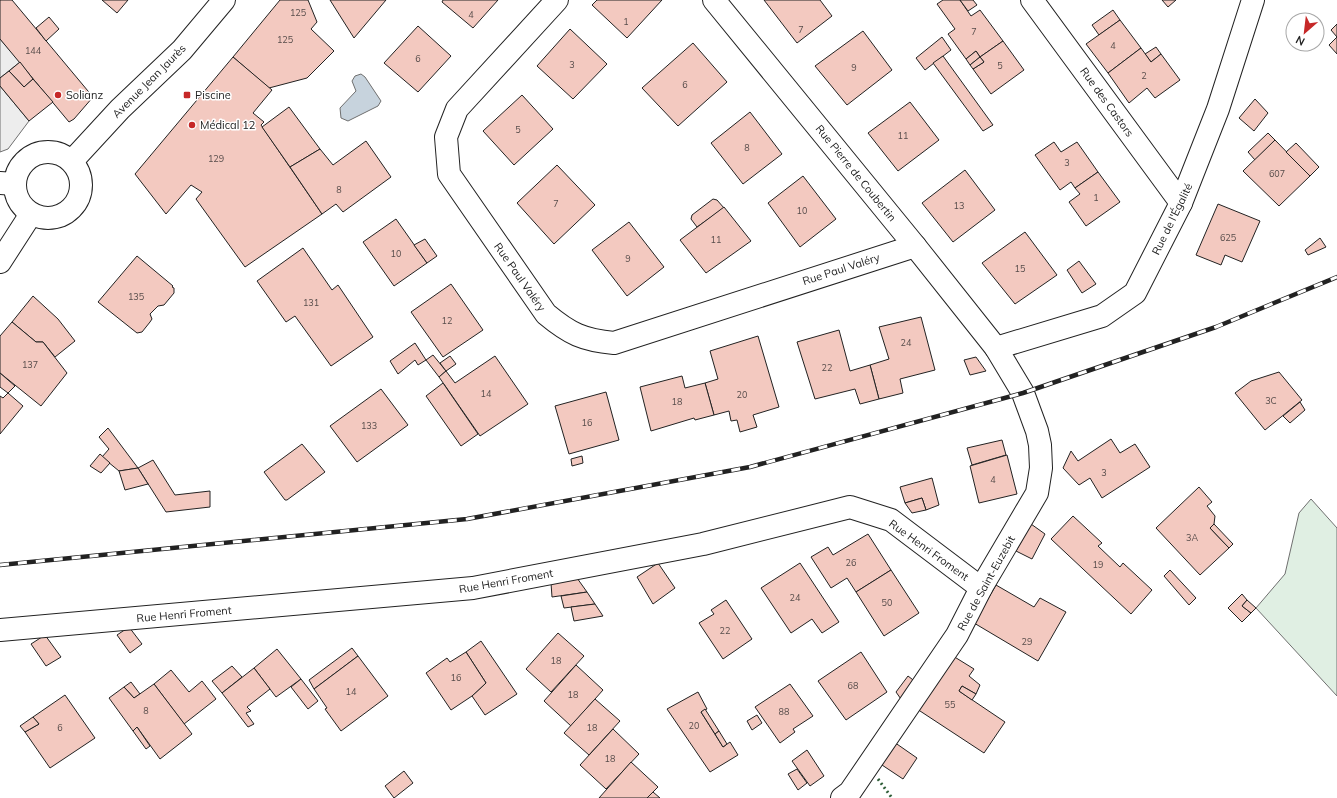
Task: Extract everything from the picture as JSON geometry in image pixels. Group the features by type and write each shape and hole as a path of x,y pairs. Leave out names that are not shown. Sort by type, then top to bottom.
{"street":[{"name":"Avenue Jean Jaurès","path":"72,161 120,109 182,50 224,0"},
{"name":"Rue Paul Valéry","path":"557,0 456,109 446,137 449,174 546,314 561,327 588,340 614,343 915,246"},
{"name":"Rue Pierre de Coubertin","path":"714,0 915,246 996,348"},
{"name":"Rue des Castors","path":"1032,0 1181,203"},
{"name":"Rue de l'Égalité","path":"996,348 1102,316 1135,293 1181,203 1218,109 1253,0"},
{"path":"48,152 61,154 72,161 79,173 82,187 78,200 70,210 58,217 44,218 31,214 22,206 17,195 8,183 25,161 36,154 48,152"},
{"path":"0,262 31,214"},
{"name":"Rue de Saint-Euzebit","path":"842,798 850,792 957,635 981,588 1037,492 1042,468 1037,431 1023,394 996,348"},
{"name":"Rue Henri Froment","path":"0,630 473,588 703,544 850,507 891,520 981,588"}],"green space":[{"path":"1311,499 1337,528 1337,696 1256,608 1285,574 1299,513"}],"shaded area":[{"path":"0,39 20,62 0,78"},
{"path":"361,74 365,77 381,101 378,106 348,121 341,118 340,108 356,91 352,81 355,76"},
{"path":"0,86 29,121 8,149 0,152"}],"building":[{"path":"0,0 12,0 93,97 74,119 69,122 0,39"},
{"path":"102,0 128,0 117,13"},
{"path":"280,0 308,0 317,22 311,29 334,51 307,78 269,88 233,57"},
{"path":"330,0 386,0 354,38"},
{"path":"443,0 498,0 473,28 442,2"},
{"path":"597,0 662,0 627,38 592,5"},
{"path":"764,0 820,0 832,16 797,43"},
{"path":"943,0 960,0 971,16 980,10 1003,41 980,57 976,51 966,59 948,34 955,29 937,4"},
{"path":"960,0 973,0 977,5 968,11"},
{"path":"1162,0 1176,0 1168,7"},
{"path":"1113,10 1120,20 1099,35 1092,25"},
{"path":"49,17 59,29 46,41 36,28"},
{"path":"1120,20 1141,48 1108,73 1086,44"},
{"path":"1337,24 1337,37 1331,30"},
{"path":"418,26 451,56 418,92 384,63"},
{"path":"570,29 607,64 573,99 537,66"},
{"path":"863,31 892,70 847,105 815,66"},
{"path":"942,37 951,50 925,70 916,58"},
{"path":"1337,37 1337,54 1329,45"},
{"path":"1003,41 1024,70 991,94 973,69 984,62 980,57"},
{"path":"693,43 727,82 678,126 642,88"},
{"path":"1156,47 1161,54 1151,62 1145,54"},
{"path":"1141,48 1151,62 1161,54 1180,80 1155,98 1147,88 1129,103 1108,73"},
{"path":"976,51 980,57 970,65 966,59"},
{"path":"943,56 993,125 983,131 933,63"},
{"path":"233,57 272,90 253,113 264,122 261,125 322,214 245,267 196,199 202,192 191,185 166,214 135,174"},
{"path":"980,57 984,62 973,69 970,65"},
{"path":"20,62 33,79 24,87 9,71"},
{"path":"9,71 24,87 33,79 53,102 29,121 0,86 0,78"},
{"path":"522,95 553,129 514,165 483,131"},
{"path":"1255,99 1268,113 1254,131 1239,118"},
{"path":"910,102 939,140 898,171 868,133"},
{"path":"289,107 320,149 290,167 262,127"},
{"path":"750,112 782,154 743,184 711,143"},
{"path":"1268,133 1275,140 1255,160 1248,152"},
{"path":"1275,140 1310,176 1279,206 1243,171"},
{"path":"366,141 391,177 343,212 336,204 322,214 290,167 320,149 333,165"},
{"path":"1054,142 1061,152 1077,142 1098,172 1075,188 1071,182 1060,190 1035,155"},
{"path":"1296,143 1319,167 1310,176 1286,152"},
{"path":"557,165 595,205 554,244 517,203"},
{"path":"965,170 995,210 953,242 922,203"},
{"path":"1098,172 1120,202 1086,226 1069,202 1080,194 1075,188"},
{"path":"803,176 836,219 800,247 768,203"},
{"path":"713,199 717,200 724,208 697,227 691,219 692,215"},
{"path":"1218,204 1260,221 1242,262 1225,255 1221,265 1196,255"},
{"path":"724,207 751,241 706,273 680,240"},
{"path":"396,219 427,263 394,286 363,242"},
{"path":"629,222 664,267 627,296 592,250"},
{"path":"1025,232 1057,275 1015,304 982,263"},
{"path":"1320,238 1326,247 1308,255 1305,250"},
{"path":"425,239 437,256 427,263 414,245"},
{"path":"303,248 332,290 338,285 373,337 331,366 295,316 286,322 257,281"},
{"path":"137,256 173,286 174,293 164,305 158,306 150,314 152,319 150,322 142,332 137,333 98,302"},
{"path":"1079,261 1096,284 1082,293 1067,270"},
{"path":"451,284 483,330 443,357 411,312"},
{"path":"33,296 58,319 75,341 55,357 43,342 36,342 12,322"},
{"path":"921,317 935,370 900,379 903,393 879,399 870,365 889,359 879,327"},
{"path":"12,322 36,342 43,342 67,373 41,406 0,373 0,336"},
{"path":"839,330 850,371 870,365 879,399 860,404 855,389 815,399 797,342"},
{"path":"758,336 779,407 753,415 757,427 740,432 737,420 731,421 729,411 714,415 705,383 718,379 710,351"},
{"path":"415,343 426,360 418,365 415,360 398,374 390,361"},
{"path":"433,355 446,371 439,377 426,360"},
{"path":"450,356 456,364 446,371 440,363"},
{"path":"495,356 528,404 480,436 439,377 446,371 455,383"},
{"path":"976,357 986,371 970,375 964,360"},
{"path":"1279,372 1302,400 1265,430 1235,393 1251,381"},
{"path":"0,373 15,386 8,393 0,387"},
{"path":"682,376 685,388 705,383 714,415 695,420 694,418 651,431 640,387"},
{"path":"443,383 478,434 461,446 426,396"},
{"path":"381,389 408,425 357,462 330,426"},
{"path":"606,392 619,440 569,454 555,406"},
{"path":"8,393 23,406 0,434 0,396 3,398"},
{"path":"1300,402 1305,410 1290,423 1283,416"},
{"path":"108,428 138,468 119,471 102,457 109,449 99,437"},
{"path":"1111,439 1120,453 1135,444 1150,467 1102,498 1090,478 1079,485 1063,468 1071,451 1078,461"},
{"path":"1002,440 1006,455 972,465 967,448"},
{"path":"302,444 325,472 285,500 264,472"},
{"path":"100,454 110,463 101,473 90,466"},
{"path":"1007,455 1017,494 979,503 970,466"},
{"path":"582,456 583,463 572,466 571,459"},
{"path":"153,460 175,495 210,491 210,507 166,512 138,468"},
{"path":"138,468 148,484 125,490 119,471"},
{"path":"932,478 939,505 926,510 922,498 905,503 900,487"},
{"path":"1199,487 1212,502 1207,506 1215,516 1214,524 1210,528 1229,548 1200,575 1156,528"},
{"path":"922,498 926,510 912,513 905,503"},
{"path":"1073,516 1102,543 1098,546 1120,567 1123,563 1152,590 1131,614 1051,539"},
{"path":"1031,524 1045,534 1032,559 1016,551"},
{"path":"1214,524 1233,544 1229,548 1210,528"},
{"path":"868,534 891,570 856,592 847,578 831,588 811,557 828,547 833,555"},
{"path":"658,563 675,588 653,604 637,577"},
{"path":"800,563 839,622 822,633 812,619 791,633 761,588"},
{"path":"891,570 919,613 884,636 856,592"},
{"path":"1170,570 1196,598 1189,605 1164,576"},
{"path":"577,578 587,592 552,597 551,583"},
{"path":"996,585 1034,607 1040,598 1066,612 1038,661 974,623"},
{"path":"587,592 595,604 564,608 561,596"},
{"path":"1242,594 1247,600 1242,606 1251,613 1242,622 1228,608"},
{"path":"726,600 752,639 723,659 699,623 714,614 711,610"},
{"path":"1247,600 1256,608 1251,613 1242,606"},
{"path":"595,604 603,616 574,621 571,607"},
{"path":"129,627 142,644 130,653 117,635"},
{"path":"558,633 584,656 551,692 526,669"},
{"path":"45,635 61,657 46,666 31,644"},
{"path":"481,641 517,694 485,715 472,696 486,683 466,652"},
{"path":"352,648 358,656 314,689 309,680"},
{"path":"277,649 301,679 276,697 254,668"},
{"path":"466,652 486,683 472,696 451,710 426,673 447,658 450,662"},
{"path":"861,652 887,692 846,720 818,681"},
{"path":"358,656 388,696 341,731 325,709 327,708 314,689"},
{"path":"953,656 974,669 969,676 980,685 976,694 962,686 959,691 1005,722 984,753 917,709"},
{"path":"576,665 603,690 571,726 544,701"},
{"path":"232,666 242,677 222,693 212,681"},
{"path":"254,668 270,689 247,707 251,711 246,713 254,724 248,727 222,693"},
{"path":"171,670 189,692 202,681 216,699 184,724 154,684"},
{"path":"908,676 917,683 903,702 896,692"},
{"path":"301,679 318,701 308,709 291,687"},
{"path":"131,682 140,694 134,698 124,687"},
{"path":"154,684 192,734 160,759 137,727 133,731 109,698 124,687 134,698"},
{"path":"790,684 813,716 793,729 795,732 780,743 755,707"},
{"path":"962,686 976,694 972,700 959,691"},
{"path":"698,692 707,709 701,712 723,747 730,742 738,755 710,772 667,709"},
{"path":"65,695 95,738 50,768 25,732 39,724 33,717"},
{"path":"595,699 620,721 589,755 564,733"},
{"path":"705,709 719,731 715,734 701,712"},
{"path":"757,715 762,723 752,730 747,721"},
{"path":"33,717 39,724 25,732 20,726"},
{"path":"137,727 150,746 146,749 133,731"},
{"path":"613,729 639,754 606,789 580,765"},
{"path":"719,731 727,744 723,747 715,734"},
{"path":"894,742 917,758 903,779 879,763"},
{"path":"807,750 824,776 810,786 792,761"},
{"path":"631,762 658,787 647,798 599,798"},
{"path":"797,769 807,783 798,790 788,774"},
{"path":"404,771 413,783 394,798 385,786"},
{"path":"653,792 660,798 647,798"}],"railway":[{"path":"0,565 467,519 750,467 1023,393 1216,327 1337,277"}],"hedge":[{"path":"878,779 892,798"}],"place":[{"name":"Solianz","path":"58,95"},
{"name":"Piscine","path":"187,95"},
{"name":"Médical 12","path":"192,125"}]}
